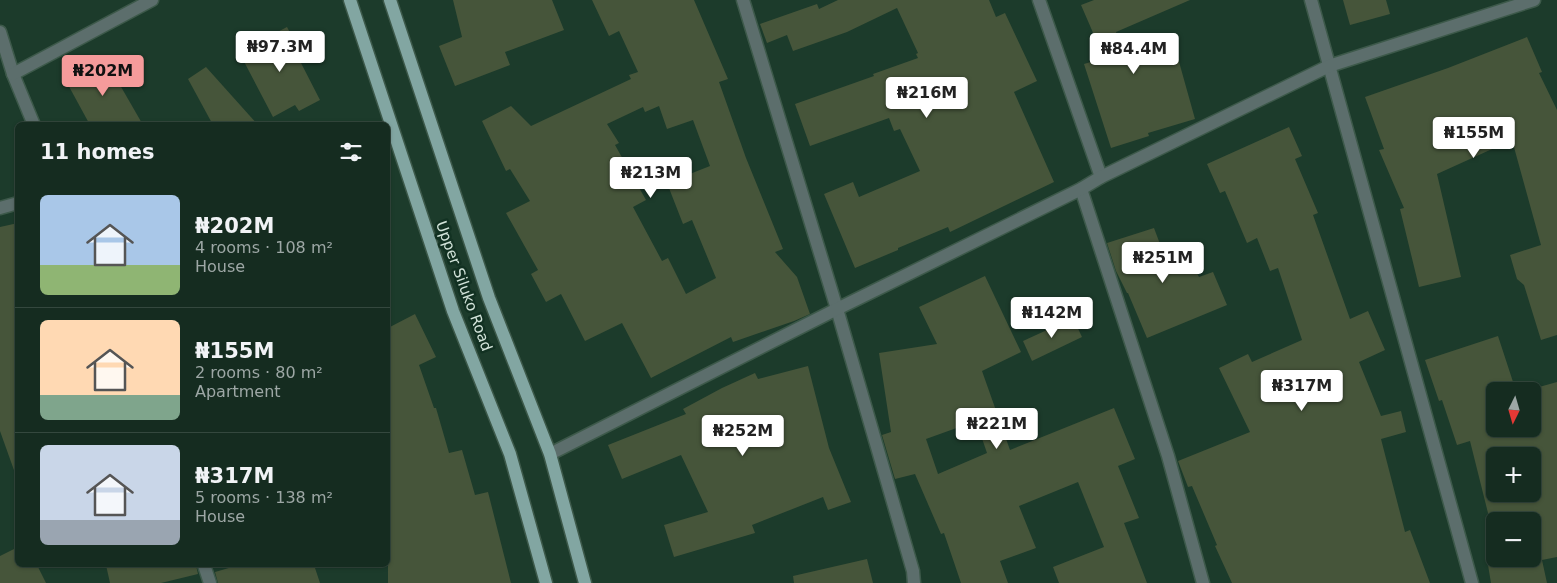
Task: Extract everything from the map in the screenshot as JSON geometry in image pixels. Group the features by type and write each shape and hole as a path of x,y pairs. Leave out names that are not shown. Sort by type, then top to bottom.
{"main road":[{"name":"Upper Siluko Road","path":"350,0 453,311 510,454 546,583"},
{"name":"Upper Siluko Road","path":"390,0 489,298 550,454 585,583"}],"street":[{"path":"13,74 152,0"},
{"path":"743,0 837,309 913,571 914,583"},
{"path":"1039,0 1101,177"},
{"path":"1311,0 1472,583"},
{"path":"550,454 1101,177 1329,66 1534,0"},
{"path":"0,32 13,74 33,122"},
{"path":"1081,188 1168,456 1202,583"},
{"path":"0,208 15,204"},
{"path":"205,567 210,583"}],"building":[{"path":"453,0 552,0 564,30 505,52 510,65 455,86 439,46 462,37"},
{"path":"592,0 694,0 728,79 719,82 746,158 783,249 775,252 797,277 810,314 733,342 731,337 651,378 622,323 585,341 561,294 546,302 531,274 538,270 506,213 530,201 510,169 506,171 482,121 511,106 531,126 631,79 629,75 638,72 619,31 609,36","holes":["659,106 667,129 693,120 710,166 667,183 683,224 692,220 716,278 686,294 668,258 662,261 633,207 646,200 615,145 619,143 607,124 643,107 645,112"]},
{"path":"838,0 989,0 996,17 1005,13 1037,81 1014,92 1054,182 950,232 948,227 855,268 824,194 853,182 859,197 920,171 900,129 894,131 889,118 810,146 795,104 918,58 916,54 918,53 897,8 847,32 793,51 787,35 767,43 760,24 817,4 819,9"},
{"path":"1094,0 1190,0 1116,32 1126,65 1176,51 1195,119 1148,133 1149,136 1111,148 1084,64 1104,58 1081,5"},
{"path":"1343,0 1386,0 1390,14 1350,25"},
{"path":"287,27 305,61 301,63 320,100 299,111 295,105 273,117 239,52"},
{"path":"1527,37 1542,72 1539,73 1557,110 1557,335 1541,340 1524,285 1517,279 1510,255 1541,245 1512,140 1437,174 1461,277 1419,287 1400,209 1404,208 1379,150 1384,149 1365,97 1448,68"},
{"path":"105,59 141,122 88,122 66,81"},
{"path":"206,67 255,122 211,122 188,79"},
{"path":"1289,127 1302,156 1295,159 1318,213 1313,215 1350,319 1368,311 1385,350 1359,362 1381,416 1401,411 1406,432 1381,439 1405,532 1410,530 1430,583 1232,583 1215,546 1217,545 1192,486 1188,487 1178,461 1250,432 1219,368 1248,354 1252,362 1302,340 1278,268 1270,271 1257,238 1247,243 1225,191 1220,193 1207,164"},
{"path":"15,224 15,473 0,431 0,227"},
{"path":"1154,228 1166,260 1185,251 1199,277 1213,272 1227,305 1147,338 1128,293 1116,271 1107,243"},
{"path":"985,276 1021,352 982,371 1010,450 1114,408 1135,459 1118,466 1139,518 1124,523 1147,583 1059,583 1053,567 1104,547 1078,482 1019,506 1036,548 1000,561 1008,583 961,583 944,533 941,534 915,474 895,479 882,435 891,432 879,353 937,344 919,307","holes":["976,421 987,453 938,474 926,439"]},
{"path":"415,314 436,357 419,365 434,408 436,408 449,453 462,450 475,495 488,492 511,583 388,583 388,567 390,567 390,327"},
{"path":"1073,318 1082,337 1032,361 1023,341"},
{"path":"1498,336 1513,382 1486,382 1486,438 1541,438 1541,386 1557,382 1557,557 1542,560 1547,583 1491,583 1488,567 1541,567 1541,512 1488,512 1470,441 1457,445 1442,400 1439,401 1425,360"},
{"path":"808,366 829,448 851,502 828,510 823,497 752,525 755,533 674,557 664,525 708,512 681,455 622,479 608,445 686,414 683,409 755,373 758,379"},
{"path":"15,548 15,567 38,567 46,583 0,583 0,556"},
{"path":"867,559 873,583 794,583 793,576"},
{"path":"106,567 196,567 198,574 161,583 110,583"},
{"path":"232,567 315,567 320,583 218,583 215,572"}]}
